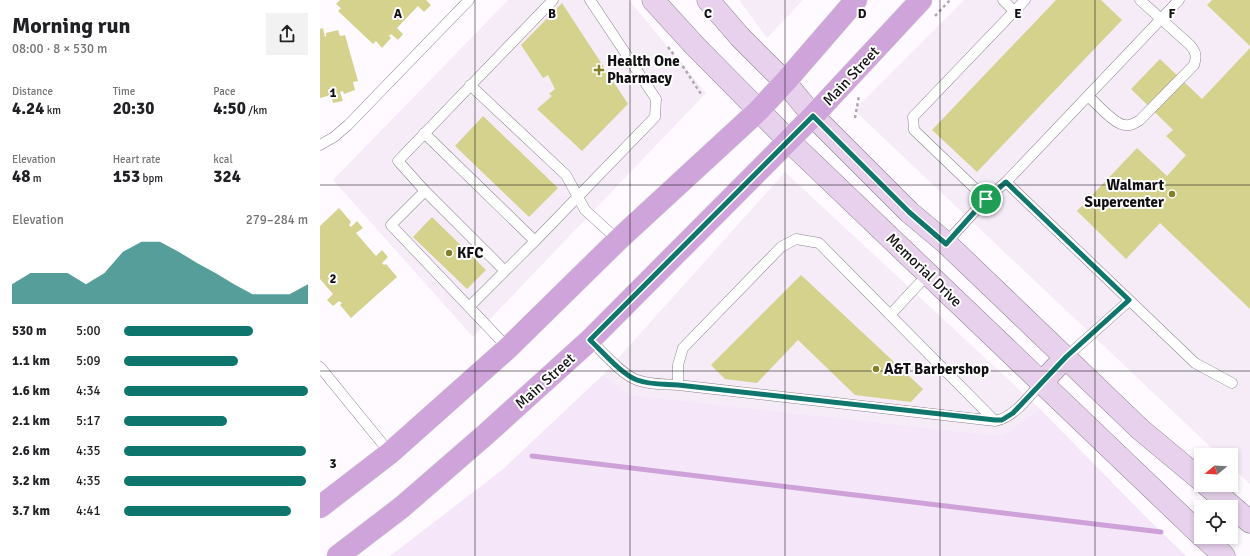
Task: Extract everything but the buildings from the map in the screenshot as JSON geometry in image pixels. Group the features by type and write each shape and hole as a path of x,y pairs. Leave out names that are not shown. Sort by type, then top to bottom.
{"main road":[{"path":"320,508 390,453 508,348 618,240 758,111 856,0"},
{"name":"Main Street","path":"349,550 408,502 590,340 789,141 921,0"}],"street":[{"name":"Memorial Drive","path":"653,0 758,111 1041,383 1194,527"},
{"name":"Memorial Drive","path":"708,0 740,37 785,82 813,116 909,212 946,244 1141,430 1194,474"},
{"path":"1041,383 1066,357"},
{"path":"1215,492 1250,522"},
{"path":"1211,544 1224,556"}],"lane":[{"path":"320,144 334,137 348,125 469,0"},
{"path":"505,272 425,191 398,161 553,0"},
{"path":"470,306 536,241 655,117 656,98 590,0"},
{"path":"1003,0 1014,11"},
{"path":"986,199 914,130 913,118 1025,0"},
{"path":"1088,96 1116,122 1124,126 1132,125 1140,120 1194,66 1196,57 1195,51 1140,0"},
{"path":"946,244 986,199 1006,182 1179,0"},
{"path":"470,85 566,176 585,210 618,240"},
{"path":"424,133 536,241"},
{"path":"1006,182 1195,363 1232,383"},
{"path":"425,191 391,225 470,306 508,348"},
{"path":"678,385 678,366 683,348 781,247 796,239 819,243 995,420"},
{"path":"890,315 928,274"},
{"path":"1066,357 1129,300"},
{"path":"590,340 624,373 636,380 652,384 678,385 995,420 1002,420 1013,413 1041,383"},
{"path":"320,367 390,453"}],"path":[{"path":"664,43 684,68 701,94"}],"shaded area":[{"path":"508,0 629,0 706,93 473,337 333,180"},
{"path":"739,0 803,0 767,38"},
{"path":"964,0 1250,0 1250,484 1238,473 1238,448 1212,448 854,110"},
{"path":"785,172 1040,409 1003,435 991,435 629,395 603,375"},
{"path":"603,375 630,395 991,435 1003,435 1040,409 1186,556 390,556 502,470"}],"waterway":[{"path":"532,456 1161,532"}],"place":[{"name":"Health One Pharmacy","path":"599,70"},
{"name":"Walmart Supercenter","path":"1172,194"},
{"name":"KFC","path":"449,253"},
{"name":"A&T Barbershop","path":"876,369"}],"route":[{"path":"813,116 909,212 946,244 986,199 1006,182 1129,300 1066,357 1013,413 1002,420 678,385 652,384 636,380 624,373 590,340 813,116"}]}
